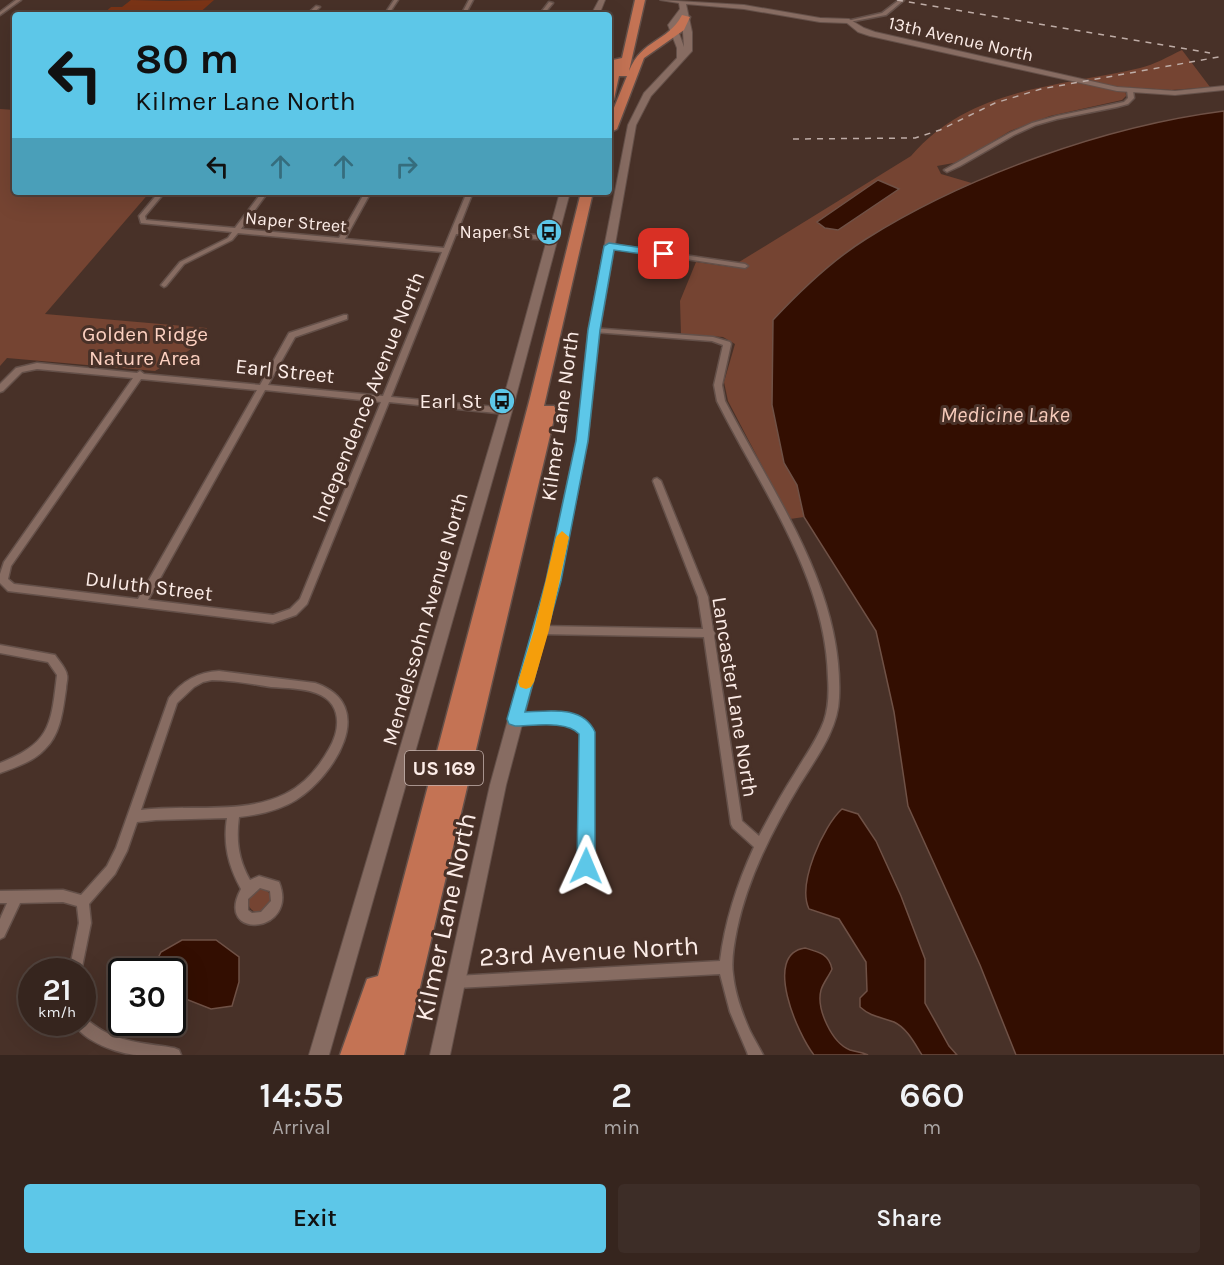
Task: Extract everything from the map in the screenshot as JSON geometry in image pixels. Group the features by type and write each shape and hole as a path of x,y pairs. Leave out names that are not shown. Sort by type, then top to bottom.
{"highway":[{"path":"612,87 636,3"},
{"path":"612,123 636,3"},
{"path":"612,128 637,61 654,45 683,26 683,7"},
{"path":"654,45 667,42 681,54"},
{"name":"US 169","path":"370,1055 538,398 586,195"},
{"name":"US 169","path":"391,1055 547,415 596,195"},
{"path":"353,1055 415,879"}],"street":[{"path":"0,14 19,0"},
{"name":"13th Avenue North","path":"663,0 683,7 744,7 820,20 849,21 861,30 873,34 1083,82 1130,90 1175,93 1224,88"},
{"path":"849,21 884,14 902,0"},
{"path":"544,12 551,3"},
{"path":"312,12 318,7"},
{"path":"675,33 681,54 689,47 683,7"},
{"name":"Kilmer Lane North","path":"440,1055 515,719 541,630 582,441 594,330 635,117 655,84 681,54"},
{"path":"947,170 1014,132 1034,124 1054,117 1126,103 1131,98 1130,90"},
{"name":"Naper Street","path":"160,195 142,216 143,222 447,250"},
{"path":"164,285 182,263 218,246 238,232 263,195"},
{"path":"341,240 366,195"},
{"name":"Independence Avenue North","path":"293,612 304,601 469,195"},
{"name":"Mendelssohn Avenue North","path":"319,1055 506,411 564,195"},
{"path":"454,232 552,238"},
{"path":"609,246 745,266"},
{"path":"141,603 292,335 344,317"},
{"path":"594,330 713,339 723,341 728,347 718,385 721,401 801,549 814,582 833,667 834,700 826,734 759,844 736,910 726,967 736,1011 747,1041 756,1055"},
{"name":"Earl Street","path":"0,389 13,374 25,367 140,374 506,411"},
{"name":"Duluth Street","path":"140,374 7,566 3,580 11,588 273,620 293,612"},
{"name":"Lancaster Lane North","path":"657,481 704,597 733,809 737,824 759,844"},
{"path":"541,630 710,633"},
{"path":"0,649 51,658 63,674 54,733 32,753 0,768"},
{"path":"78,958 85,923 83,902 111,870 134,817 173,701 186,686 196,680 218,676 320,689 336,699 344,720 341,737 321,772 294,795 265,808 234,812 178,811 134,817"},
{"path":"515,719 561,719 579,722 587,732 586,866"},
{"path":"234,812 230,845 233,863 248,889"},
{"path":"0,897 63,896 83,902"},
{"path":"0,933 16,898"},
{"name":"23rd Avenue North","path":"456,982 726,967"},
{"path":"96,1035 108,1041 174,1055"}],"green space":[{"path":"1182,50 1210,87 1172,90 1125,87 1126,96 1122,100 1050,116 1010,131 959,162 937,166 941,174 975,184 892,225 866,241 818,277 773,320 772,404 784,463 797,485 804,517 790,519 728,401 724,382 735,344 723,337 681,334 680,301 696,262 731,267 911,156 934,133 960,116 988,103 1047,86 1145,67"},
{"name":"Golden Ridge Nature Area","path":"0,109 12,110 12,195 147,195 45,314 207,328 193,348 155,371 7,358 0,366"},
{"path":"260,889 268,893 272,901 268,909 260,913 252,909 248,901 252,893"}],"water":[{"name":"Medicine Lake","path":"1224,111 1224,1055 1016,1055 980,965 908,806 894,712 876,631 804,517 797,485 784,463 772,405 773,320 817,276 853,248 905,216 948,195 992,175 1085,141 1132,128"},
{"path":"878,180 899,189 838,230 825,228 817,222"},
{"path":"842,809 858,814 876,841 901,896 925,959 925,1003 949,1046 957,1055 922,1055 903,1028 894,1022 872,1015 860,1007 860,998 867,991 866,962 839,919 809,909 806,885 809,871 827,828"},
{"path":"182,940 216,940 239,957 239,982 232,1006 211,1009 186,999 186,958 158,958 161,952"},
{"path":"805,948 823,954 831,964 832,969 822,987 820,998 823,1015 832,1033 843,1046 868,1055 814,1055 807,1045 787,996 785,979 786,964 792,954"}],"building":[{"path":"131,0 214,0 200,12 105,12 111,7 122,7"}],"railway":[{"path":"897,0 1210,53"},
{"path":"793,139 915,138 940,130 995,103 1041,89 1224,56"}],"slow traffic":[{"path":"526,682 554,581 562,537"}],"place":[{"name":"Naper St","path":"549,232"},
{"name":"Earl St","path":"502,401"}],"route":[{"path":"586,866 587,732 579,722 561,719 515,719 554,581 582,441 594,330 609,246 664,254"}]}
